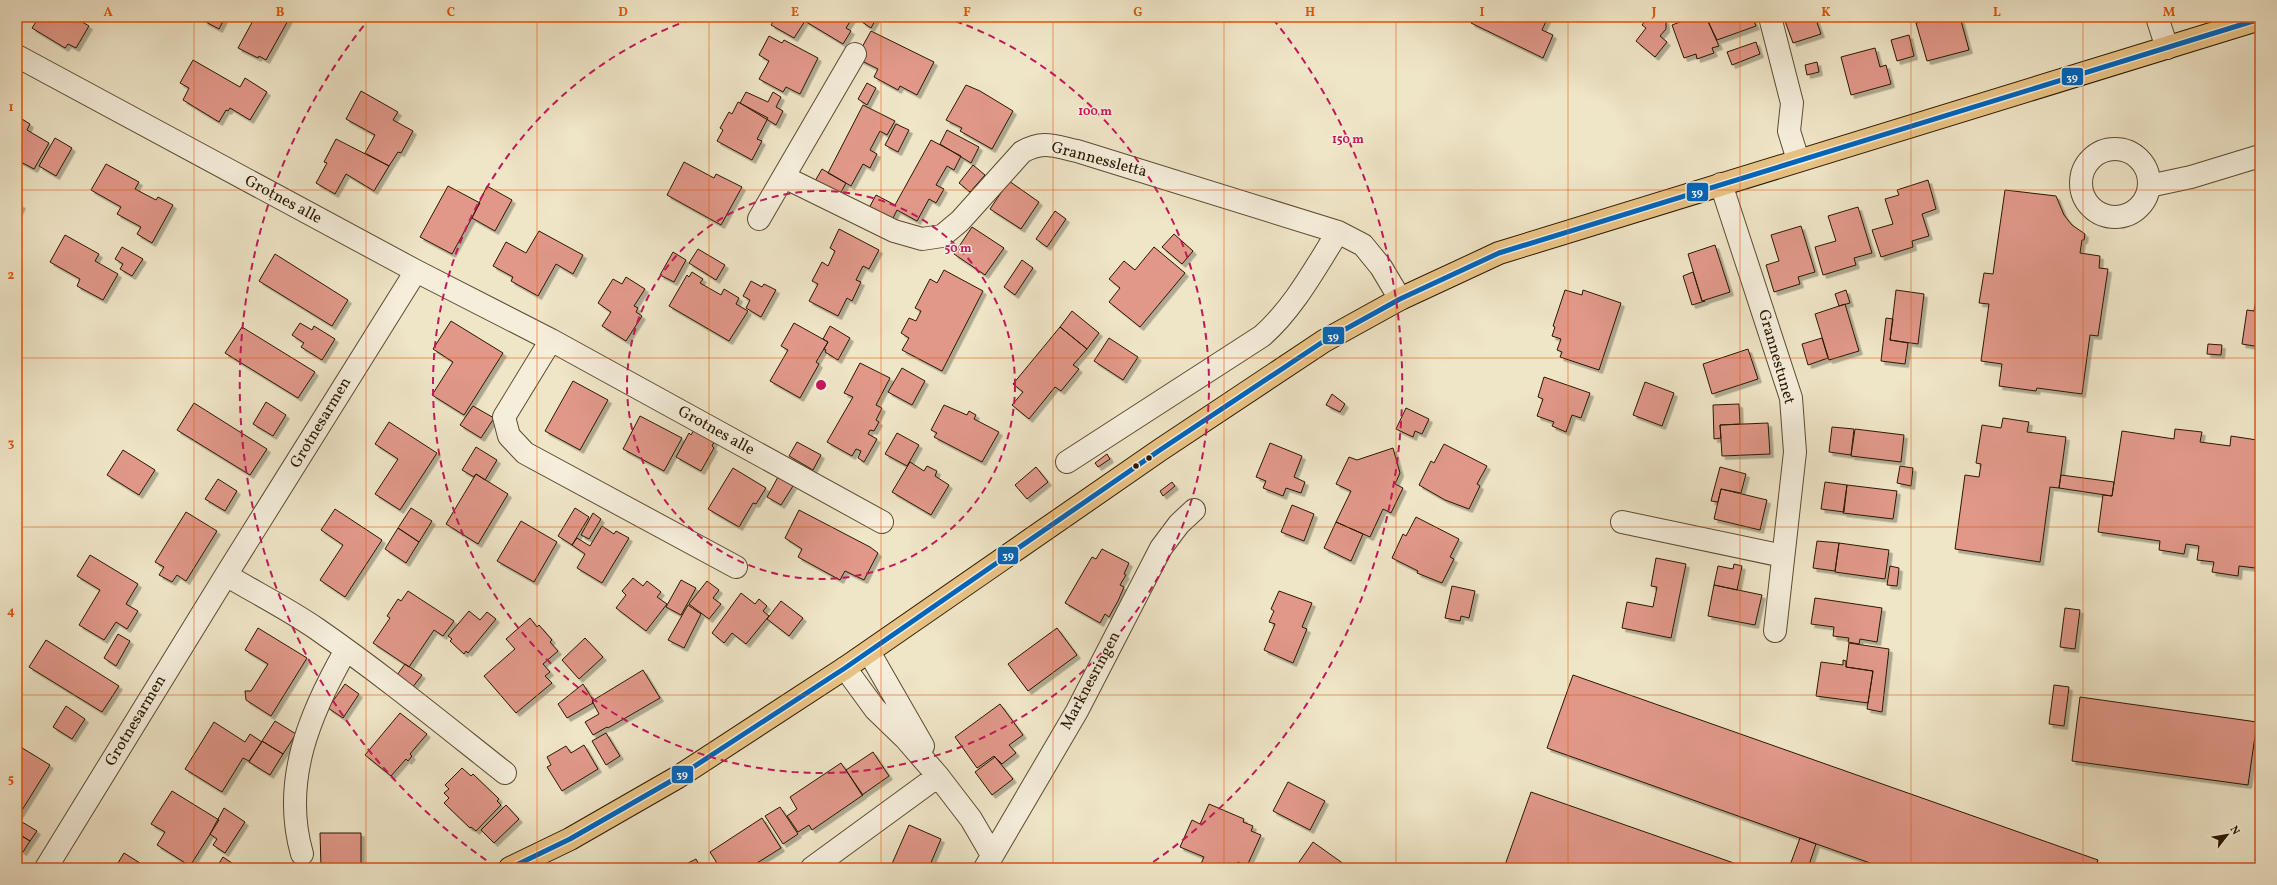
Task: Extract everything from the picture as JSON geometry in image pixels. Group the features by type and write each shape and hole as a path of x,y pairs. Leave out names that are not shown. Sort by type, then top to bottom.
{"main road":[{"path":"510,868 570,839 671,781 869,652 1166,446 1324,342 1400,299 1499,253 2260,19"}],"street":[{"path":"1770,17 1792,104 1790,131 1798,160"},
{"path":"2157,17 2167,48"},
{"path":"759,219 855,54"},
{"name":"Grotnes alle","path":"17,56 416,272 551,340 882,522"},
{"name":"Grannessletta","path":"784,177 894,231 922,239 942,236 960,221 1022,152 1035,145 1050,145 1077,151 1338,232 1363,245 1380,267 1400,299"},
{"path":"2149,186 2191,176 2260,156"},
{"name":"Grannestunet","path":"1721,184 1791,398 1795,452 1782,556 1775,631"},
{"path":"1067,462 1262,336 1275,324 1302,289 1338,232"},
{"name":"Grotnesarmen","path":"46,868 226,575 416,272"},
{"path":"551,340 504,416 509,436 525,453 736,567"},
{"name":"Marknesringen","path":"989,862 1077,711 1162,548 1179,524 1194,510"},
{"path":"1622,522 1782,556"},
{"path":"226,575 316,628 417,701 505,773"},
{"path":"302,854 296,834 294,814 296,769 330,678 346,650"},
{"name":"Marknesringen","path":"869,652 915,731 938,776"},
{"name":"Marknesringen","path":"845,668 875,709 905,738 938,776 971,819 989,862"},
{"path":"812,868 938,776"}],"building":[{"path":"39,17 74,17 89,26 76,48 68,44 65,48 32,28"},
{"path":"206,17 225,17 219,29 204,21"},
{"path":"255,17 290,17 266,60 259,56 258,58 238,48"},
{"path":"776,17 798,17 805,21 794,38 771,25"},
{"path":"798,17 853,17 846,28 851,31 843,44"},
{"path":"865,17 877,17 871,28 862,22"},
{"path":"1466,17 1548,17 1542,30 1553,35 1543,58 1471,23 1472,20"},
{"path":"1648,17 1660,17 1666,21 1666,29 1660,36 1667,42 1655,57 1636,41 1646,28 1642,25"},
{"path":"1693,17 1706,17 1719,46 1712,48 1714,53 1697,59 1696,54 1684,58 1672,25"},
{"path":"1706,17 1752,17 1756,26 1717,40"},
{"path":"1792,17 1807,17 1794,22"},
{"path":"1807,17 1815,17 1821,34 1793,43 1785,21 1793,18 1794,22"},
{"path":"1938,17 1960,17 1969,50 1927,61 1916,23"},
{"path":"871,31 934,62 917,95 900,86 898,90 874,77 878,69 856,58"},
{"path":"1909,35 1914,56 1897,61 1891,40"},
{"path":"769,36 782,43 784,40 818,58 800,94 786,87 783,92 759,79 769,61 759,55"},
{"path":"1756,42 1760,54 1732,65 1727,52"},
{"path":"1875,48 1880,67 1886,65 1891,84 1851,95 1841,57"},
{"path":"193,60 240,87 245,78 267,92 250,120 230,108 228,111 226,110 219,122 183,100 189,88 180,83"},
{"path":"1817,62 1819,72 1807,75 1805,65"},
{"path":"867,83 876,88 867,105 858,99"},
{"path":"966,85 980,91 1013,111 992,149 960,131 962,128 946,120"},
{"path":"361,91 398,112 393,120 413,131 401,153 398,152 389,166 365,153 375,135 346,119"},
{"path":"746,92 768,102 773,92 781,97 776,107 783,111 776,125 740,103"},
{"path":"738,102 768,118 757,139 762,141 752,160 717,141 723,130 720,128 729,112 732,114"},
{"path":"863,105 895,121 887,135 880,131 870,150 877,154 870,168 863,164 851,186 828,173"},
{"path":"17,116 30,124 27,130 49,143 34,169 17,160"},
{"path":"896,124 909,130 898,152 885,145"},
{"path":"947,130 979,147 971,163 940,144"},
{"path":"55,138 72,148 56,176 39,166"},
{"path":"336,139 389,166 374,191 346,174 335,194 316,183 327,163 324,162"},
{"path":"931,140 961,156 954,170 947,166 936,185 944,189 936,203 929,199 917,221 897,210 892,220 869,208 876,195 895,205"},
{"path":"684,162 714,178 716,174 742,187 721,225 667,195"},
{"path":"106,164 139,182 135,189 156,200 158,197 173,205 152,243 137,234 141,227 117,214 121,207 91,190"},
{"path":"973,165 985,175 970,192 959,183"},
{"path":"822,169 846,183 840,194 815,181"},
{"path":"1928,180 1936,209 1922,214 1929,236 1912,241 1913,247 1881,257 1872,230 1893,224 1885,199 1899,195 1897,190"},
{"path":"1009,181 1039,202 1021,229 990,209"},
{"path":"448,186 480,203 452,254 420,237"},
{"path":"487,186 512,200 495,231 472,218"},
{"path":"2005,190 2056,196 2064,215 2072,225 2085,234 2084,240 2082,240 2080,253 2100,256 2099,268 2108,269 2098,336 2090,335 2082,394 2037,388 2036,391 1999,386 2002,364 1981,361 1989,304 1979,303 1984,273 1993,274"},
{"path":"17,203 22,205 17,215"},
{"path":"1858,207 1872,253 1854,258 1856,265 1823,275 1815,247 1836,241 1828,216"},
{"path":"1055,211 1066,219 1047,247 1036,239"},
{"path":"1801,226 1815,272 1798,277 1800,284 1774,292 1766,265 1779,261 1771,235"},
{"path":"972,227 1004,248 985,275 954,254"},
{"path":"839,229 879,250 869,269 863,266 856,280 861,282 852,301 847,298 838,316 809,301 818,284 812,281 822,262 828,266 835,251 830,248"},
{"path":"539,231 583,255 573,274 556,264 538,296 511,281 513,277 493,266 506,242 526,253"},
{"path":"1174,234 1193,251 1182,264 1162,247"},
{"path":"65,235 99,254 95,261 118,274 103,300 77,286 80,279 50,262"},
{"path":"1715,245 1730,292 1702,301 1688,254"},
{"path":"122,247 143,259 132,276 120,269 123,264 115,259"},
{"path":"1154,247 1185,273 1140,327 1109,302 1120,288 1109,279 1124,261 1135,270"},
{"path":"698,249 725,265 716,280 689,263"},
{"path":"673,252 686,260 674,282 660,275"},
{"path":"275,254 348,300 332,326 259,281"},
{"path":"1022,260 1033,268 1015,295 1004,287"},
{"path":"944,270 983,291 942,371 902,350 909,338 901,333 909,318 916,321 921,311 915,308 930,279 937,283"},
{"path":"692,272 703,279 700,283 721,295 724,289 739,298 736,304 748,311 729,341 669,306 687,275 689,277"},
{"path":"1693,272 1702,301 1705,301 1692,305 1683,276"},
{"path":"626,277 645,289 634,306 638,308 636,312 642,316 626,341 602,326 611,312 598,303 613,279 622,284"},
{"path":"2259,279 2260,347 2242,344 2247,310 2254,311"},
{"path":"751,281 762,287 764,284 776,290 761,317 746,308 750,300 743,296"},
{"path":"1565,290 1582,295 1583,290 1621,303 1599,370 1560,357 1562,352 1557,350 1561,339 1552,336 1555,327 1553,326"},
{"path":"1846,290 1850,303 1839,306 1835,294"},
{"path":"1896,290 1924,294 1918,344 1890,340"},
{"path":"1845,304 1859,351 1829,360 1815,314"},
{"path":"1072,311 1099,333 1087,349 1060,327"},
{"path":"1886,318 1893,319 1890,340 1908,343 1905,364 1881,361"},
{"path":"451,321 503,353 464,415 432,395 453,362 433,349"},
{"path":"300,323 312,330 314,326 335,339 322,360 301,347 304,343 292,335"},
{"path":"794,323 828,342 816,362 819,364 800,398 770,381 788,350 781,346"},
{"path":"830,326 850,338 838,360 825,352 826,350 824,349 828,342 823,339"},
{"path":"242,327 315,372 298,398 225,353"},
{"path":"1060,327 1087,349 1073,365 1079,369 1061,391 1055,387 1029,419 1012,405 1023,392 1013,384"},
{"path":"1109,338 1138,357 1123,380 1094,361"},
{"path":"1822,338 1828,358 1808,365 1802,344"},
{"path":"2208,344 2222,345 2221,355 2207,354"},
{"path":"1748,349 1758,379 1712,394 1703,364"},
{"path":"860,363 890,378 876,405 882,408 876,420 879,422 874,431 870,430 868,434 877,439 864,462 858,458 861,451 856,449 852,456 827,442 853,397 844,393"},
{"path":"902,368 925,381 912,405 888,392"},
{"path":"1544,377 1590,393 1581,418 1572,415 1566,432 1552,426 1554,422 1537,416 1543,399 1538,397"},
{"path":"573,381 608,400 580,450 545,431"},
{"path":"1645,382 1674,393 1662,426 1633,415"},
{"path":"1332,394 1345,404 1340,412 1326,405"},
{"path":"266,402 286,415 273,436 253,424"},
{"path":"194,403 267,449 250,475 177,430"},
{"path":"1739,404 1740,424 1720,425 1721,438 1714,439 1713,405"},
{"path":"944,405 967,415 969,411 976,415 974,419 999,432 982,462 934,437 937,433 931,430"},
{"path":"473,406 494,418 481,438 460,425"},
{"path":"1406,408 1429,419 1422,434 1415,431 1413,437 1396,429"},
{"path":"640,416 682,438 664,471 623,449"},
{"path":"2003,418 2029,422 2027,432 2066,437 2059,488 2050,487 2040,562 1955,549 1965,475 1979,477 1981,464 1976,463 1982,425 2001,428"},
{"path":"389,422 437,453 400,510 375,494 398,459 375,444"},
{"path":"1768,423 1770,454 1722,456 1720,425"},
{"path":"1832,427 1854,429 1851,455 1829,452"},
{"path":"695,428 715,440 712,446 714,448 701,471 676,457 689,433 691,435"},
{"path":"1855,429 1904,435 1901,462 1851,456"},
{"path":"2175,429 2202,432 2200,442 2230,446 2231,436 2257,440 2256,450 2260,450 2260,555 2257,555 2255,568 2239,566 2238,576 2212,572 2214,562 2197,560 2199,546 2186,544 2184,554 2159,550 2160,541 2098,532 2103,495 2112,496 2122,431 2174,439"},
{"path":"897,433 919,445 907,466 885,454"},
{"path":"797,442 821,455 813,470 789,456"},
{"path":"1270,443 1302,456 1294,477 1305,482 1301,493 1286,488 1283,496 1263,488 1266,481 1256,477"},
{"path":"1444,444 1487,466 1477,484 1480,486 1469,509 1445,500 1419,485 1431,461 1434,463"},
{"path":"476,447 497,460 485,480 476,474 474,477 462,470"},
{"path":"1393,448 1400,473 1395,484 1403,488 1391,513 1383,509 1370,537 1336,522 1351,491 1336,484 1349,457 1357,460"},
{"path":"123,450 155,470 139,495 107,475"},
{"path":"1107,454 1110,459 1098,467 1095,463"},
{"path":"910,462 924,471 927,466 937,471 935,476 949,485 931,515 892,492"},
{"path":"1900,466 1913,468 1911,486 1897,483"},
{"path":"1036,467 1048,482 1027,499 1015,485"},
{"path":"1720,467 1746,474 1741,493 1721,489 1718,502 1711,501"},
{"path":"733,468 766,488 756,504 753,503 739,527 708,509"},
{"path":"476,474 508,494 478,544 446,524"},
{"path":"2061,475 2114,482 2112,496 2059,488"},
{"path":"778,477 793,486 781,505 767,497"},
{"path":"218,479 237,491 225,511 205,499"},
{"path":"1172,482 1175,486 1163,496 1160,491"},
{"path":"1825,482 1847,485 1844,512 1821,509"},
{"path":"1847,485 1897,491 1893,519 1843,513"},
{"path":"1721,489 1767,500 1760,530 1714,519"},
{"path":"1292,505 1314,514 1304,541 1281,532"},
{"path":"411,508 432,521 419,542 398,528"},
{"path":"575,508 589,517 572,545 558,536"},
{"path":"335,509 382,540 345,597 320,580 343,545 321,530"},
{"path":"799,510 870,547 878,553 864,580 845,571 840,580 798,557 802,549 785,538"},
{"path":"186,512 217,531 186,581 177,575 172,582 159,575 164,567 155,562"},
{"path":"593,513 601,519 589,539 581,535"},
{"path":"1416,517 1459,539 1450,557 1454,559 1442,583 1417,573 1418,571 1392,558 1403,534 1406,536"},
{"path":"521,521 557,542 534,582 497,561"},
{"path":"1336,522 1363,534 1351,561 1324,548"},
{"path":"602,526 614,534 616,531 629,538 602,583 577,568 585,554 572,545 577,538 590,546"},
{"path":"398,528 419,542 406,563 385,549"},
{"path":"1817,541 1839,543 1835,571 1813,568"},
{"path":"1839,543 1889,550 1885,579 1835,572"},
{"path":"1102,549 1129,563 1124,574 1126,575 1120,585 1124,587 1118,601 1109,617 1105,614 1100,623 1065,603 1092,557 1096,559"},
{"path":"90,555 138,584 126,604 138,611 127,629 116,622 104,640 79,625 100,590 77,576"},
{"path":"1656,558 1686,564 1671,638 1622,628 1627,602 1653,607 1657,587 1651,586"},
{"path":"1734,564 1742,566 1737,590 1714,585 1718,566 1733,569"},
{"path":"1890,566 1899,568 1897,586 1887,585"},
{"path":"633,578 643,586 647,581 661,592 657,597 667,604 646,631 616,608 626,595 622,591"},
{"path":"681,580 696,588 681,615 666,607"},
{"path":"707,581 719,590 713,598 721,604 709,619 689,604"},
{"path":"1714,585 1762,595 1755,625 1708,616"},
{"path":"1452,586 1475,591 1469,618 1461,616 1460,621 1445,618"},
{"path":"408,591 454,621 443,636 434,630 409,667 373,643 390,618 387,616 398,599 401,601"},
{"path":"1279,591 1312,603 1302,627 1307,629 1293,663 1264,650 1275,624 1269,622 1274,611 1271,609"},
{"path":"741,593 755,604 759,599 767,606 763,611 769,616 746,644 732,633 724,643 712,633"},
{"path":"1815,598 1882,608 1877,642 1860,639 1859,644 1848,642 1849,638 1833,636 1834,627 1811,624"},
{"path":"781,601 803,618 789,636 767,619"},
{"path":"688,605 701,614 684,648 668,640"},
{"path":"2065,608 2080,610 2075,649 2060,647"},
{"path":"469,611 480,620 487,612 496,619 468,653 466,651 464,654 450,641 452,639 448,636"},
{"path":"530,618 537,627 539,625 552,640 550,642 558,651 543,664 550,672 545,676 552,683 516,713 484,676 515,649 506,639"},
{"path":"258,628 307,658 271,716 246,700 245,691 251,691 268,664 245,650"},
{"path":"1057,628 1077,655 1028,691 1008,664"},
{"path":"118,634 130,641 116,666 104,658"},
{"path":"585,638 603,657 579,679 562,660"},
{"path":"46,640 119,686 102,712 29,667"},
{"path":"1849,643 1889,649 1882,712 1867,709 1873,671 1846,667"},
{"path":"1843,660 1846,661 1846,667 1873,671 1868,703 1816,696 1821,662 1843,665"},
{"path":"405,664 422,675 412,688 397,675"},
{"path":"643,670 660,698 593,735 585,722 599,714 592,701"},
{"path":"1573,675 2098,860 2095,868 1884,868 1547,748"},
{"path":"345,684 359,694 343,718 328,708"},
{"path":"583,684 593,700 593,703 567,718 558,704"},
{"path":"2054,685 2069,687 2064,726 2049,724"},
{"path":"2080,697 2257,722 2248,785 2072,761"},
{"path":"1000,704 1023,735 1009,745 1016,753 1002,764 994,756 977,768 955,737"},
{"path":"66,706 85,719 72,739 53,727"},
{"path":"400,713 427,734 410,754 412,756 408,761 406,759 391,776 365,755"},
{"path":"275,721 296,734 283,754 262,741"},
{"path":"214,722 245,742 250,734 262,742 249,761 243,758 222,792 185,769"},
{"path":"606,733 620,756 606,765 592,741"},
{"path":"262,741 283,754 270,775 249,762"},
{"path":"584,745 598,769 562,791 547,767 551,765 547,757 566,746 571,753"},
{"path":"19,746 50,765 19,815 17,814 17,749"},
{"path":"873,752 889,776 862,795 846,770"},
{"path":"995,757 1013,779 992,795 975,772"},
{"path":"841,763 863,795 812,830 809,825 798,832 787,816 797,809 790,797"},
{"path":"462,768 471,776 473,774 499,799 497,801 501,805 476,831 471,827 470,828 444,803 449,798 444,793 449,789 445,785"},
{"path":"1288,782 1325,801 1310,830 1273,811"},
{"path":"172,791 219,820 190,866 157,845 165,832 151,824"},
{"path":"1531,792 1748,868 1514,868 1505,865"},
{"path":"1209,804 1244,819 1243,822 1253,826 1251,831 1261,835 1247,866 1238,862 1235,868 1199,868 1204,857 1180,847 1192,820 1200,824"},
{"path":"506,805 519,819 494,843 481,830"},
{"path":"780,807 798,834 783,844 765,816"},
{"path":"224,808 245,822 225,853 213,845 217,839 210,834"},
{"path":"762,818 781,848 749,868 720,868 710,852"},
{"path":"17,819 37,831 30,841 17,833"},
{"path":"909,825 941,839 930,865 925,863 923,868 896,868 891,866"},
{"path":"17,833 30,841 23,852 17,848"},
{"path":"320,833 361,833 361,866 321,867"},
{"path":"1800,838 1816,844 1808,868 1789,868"},
{"path":"1313,842 1348,867 1295,868"},
{"path":"124,853 148,868 115,868"},
{"path":"223,857 238,867 240,864 245,868 216,868"},
{"path":"696,859 701,868 683,868 682,866"}],"transit line":[{"name":"39","path":"510,868 570,839 678,777 845,668 1160,450 1324,341 1400,299 1499,253 2260,19"}]}
